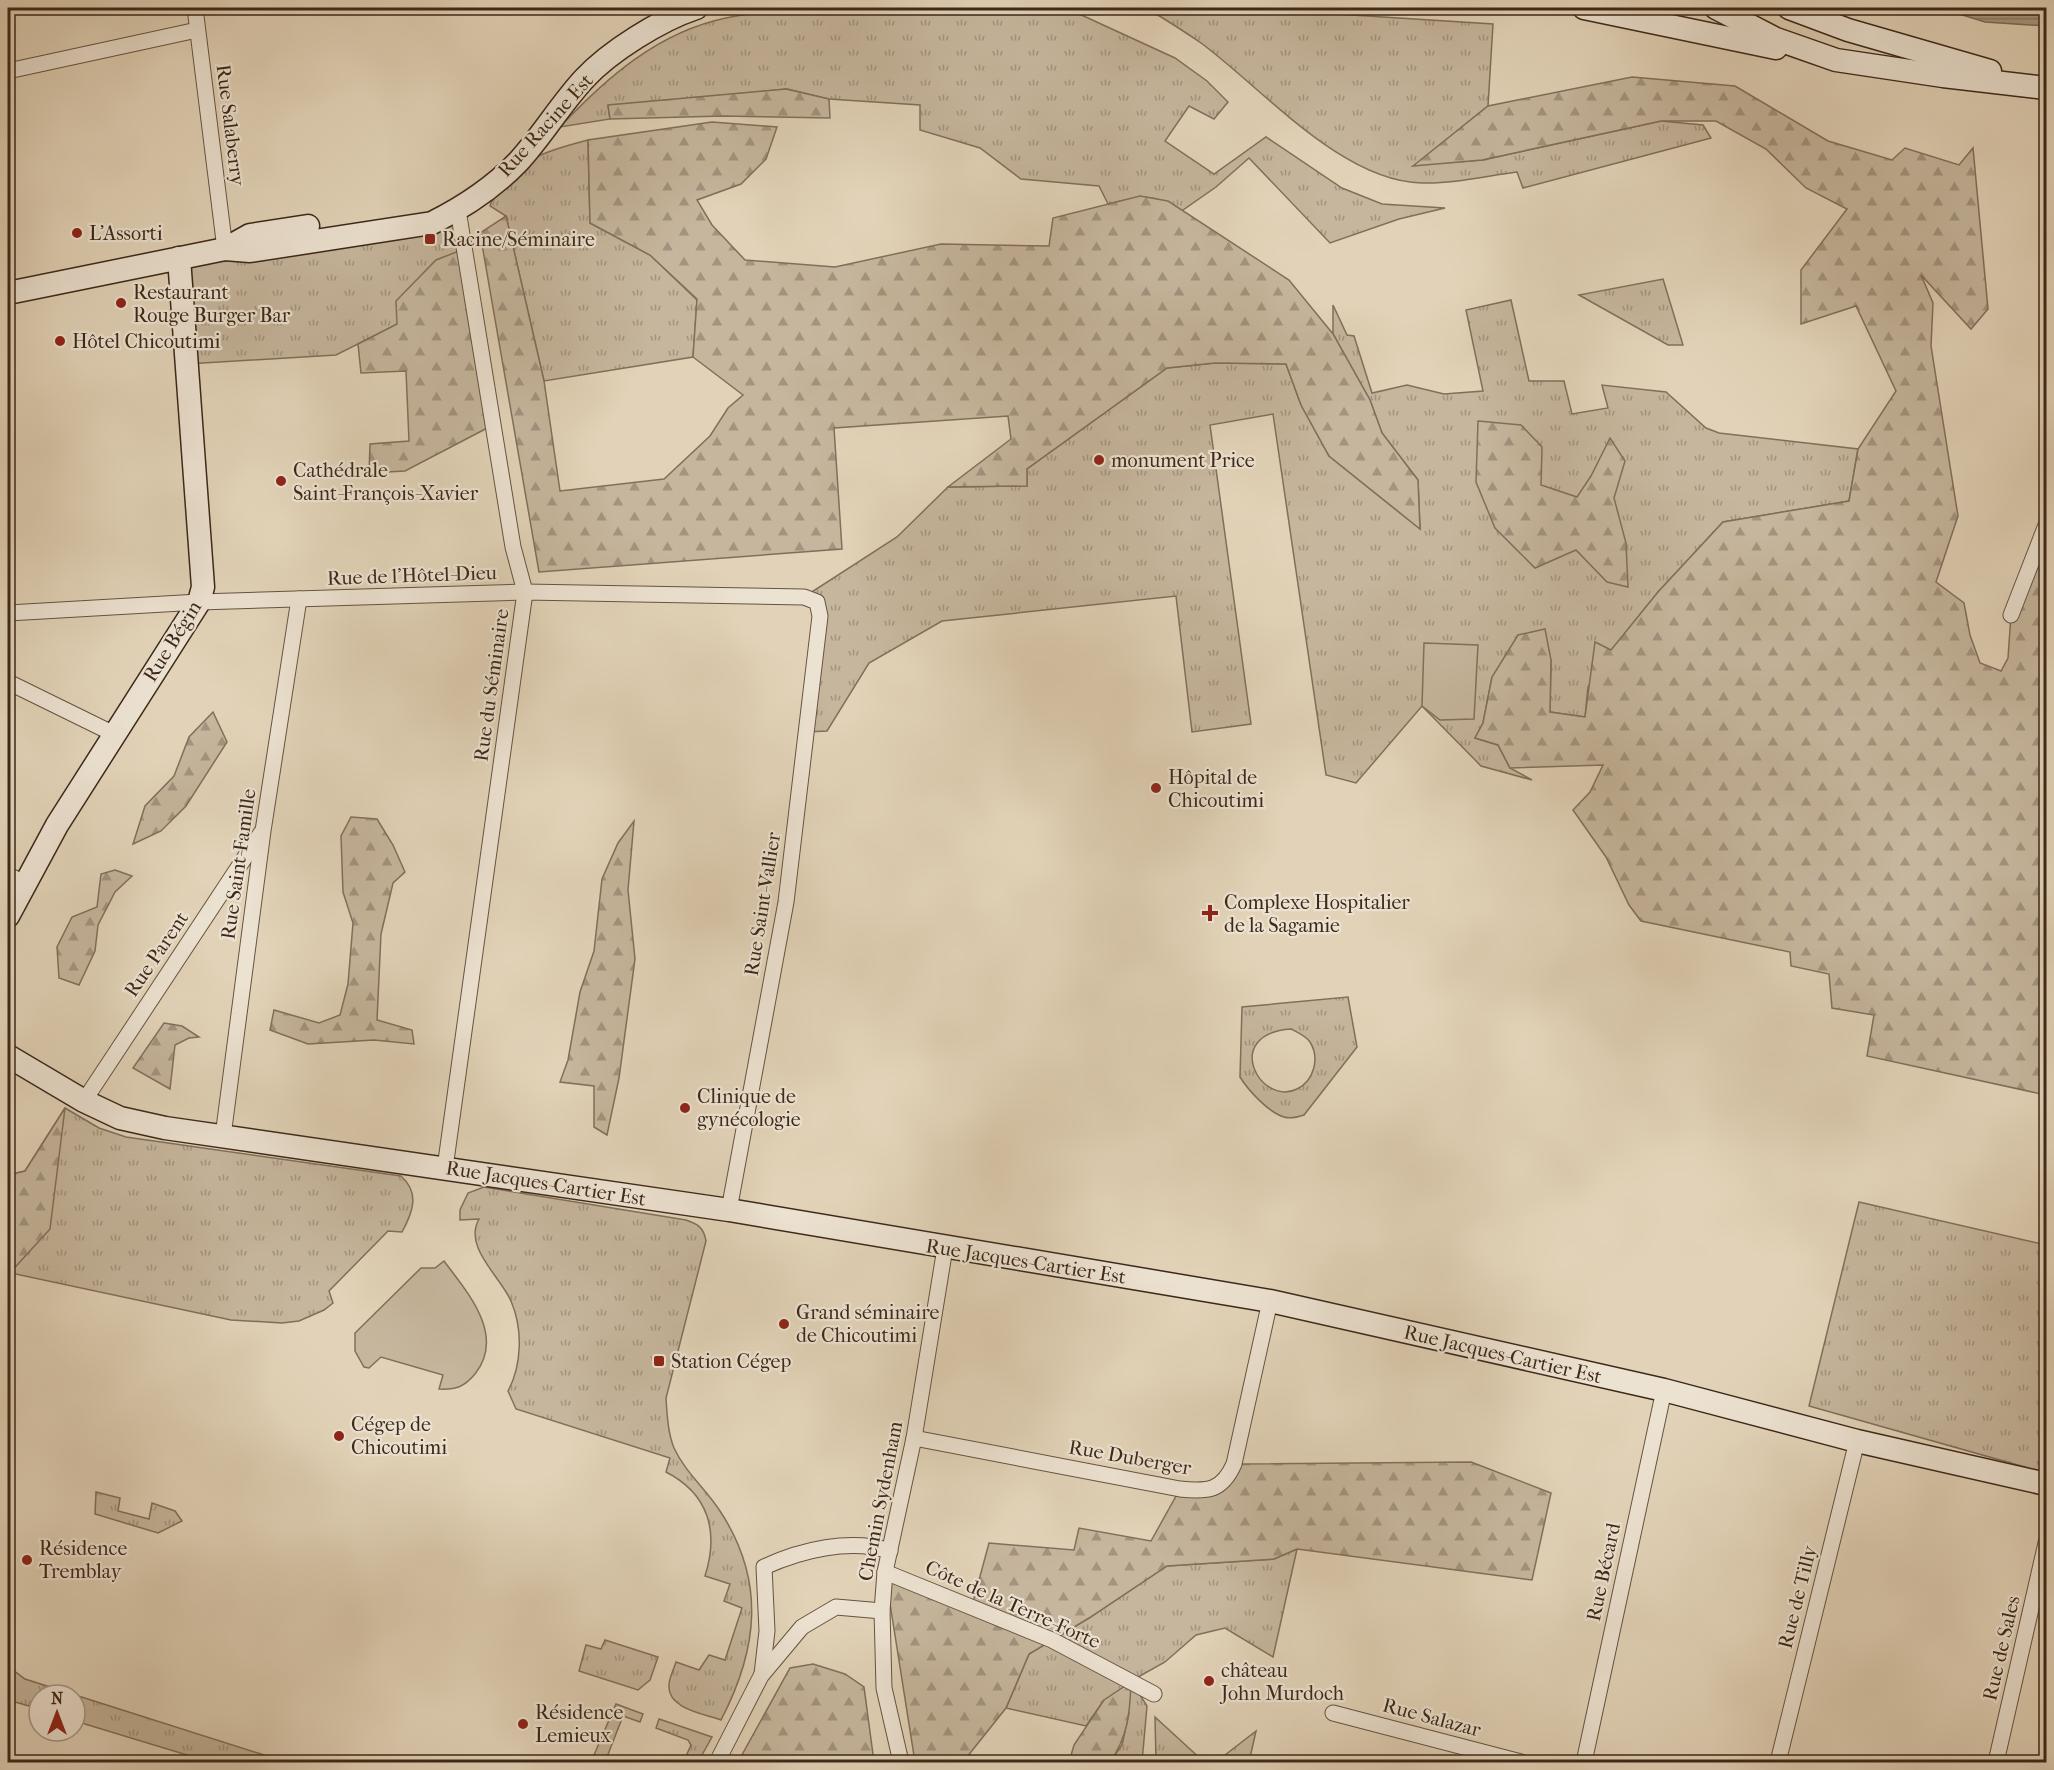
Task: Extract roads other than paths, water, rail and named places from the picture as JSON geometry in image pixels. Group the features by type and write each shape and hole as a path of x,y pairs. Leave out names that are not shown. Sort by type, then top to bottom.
{"main road":[{"name":"Rue Racine Est","path":"8,293 225,249 250,251 432,223 458,210 517,163 585,78 628,43 678,14 696,8"},
{"path":"1584,8 1836,60 1943,76 2046,87"},
{"path":"1716,8 1776,39 1836,60"},
{"path":"1789,8 1848,30 2046,87"},
{"name":"Rue Bégin","path":"8,916 16,879 57,825 199,602 203,587 179,258"},
{"name":"Rue Jacques-Cartier Est","path":"13,1062 120,1118 165,1128 729,1210 1270,1301 1664,1390 1857,1441 2046,1484"}],"street":[{"name":"Rue Salaberry","path":"195,8 225,249"},
{"path":"8,71 197,30"},
{"name":"Rue du Séminaire","path":"445,1168 525,592 513,547 458,210"},
{"path":"2011,615 2046,525"},
{"name":"Rue de l'Hôtel-Dieu","path":"8,613 199,602 525,592 804,597 817,602"},
{"name":"Rue Saint-Famille","path":"223,1136 263,831 299,599"},
{"name":"Rue Saint-Vallier","path":"729,1210 786,902 820,616 817,602"},
{"path":"8,682 114,734"},
{"name":"Rue Parent","path":"84,1101 263,831"},
{"name":"Chemin Sydenham","path":"901,1762 884,1688 882,1611 885,1572 914,1438 945,1248"},
{"name":"Rue Duberger","path":"914,1438 1180,1489 1198,1491 1214,1488 1227,1479 1234,1464 1270,1301"},
{"name":"Rue Bécard","path":"1584,1762 1664,1390"},
{"name":"Rue de Tilly","path":"1778,1762 1857,1441"},
{"name":"Rue de Sales","path":"1996,1762 2046,1543"},
{"path":"761,1677 767,1631 764,1567 786,1558 839,1546 873,1545 890,1551"},
{"name":"Côte de la Terre-Forte","path":"885,1572 1052,1640 1154,1694"},
{"path":"717,1762 761,1677 802,1627 836,1607 882,1611"},
{"name":"Rue Salazar","path":"1333,1713 1521,1762"}],"place":[{"name":"L'Assorti","path":"77,233"},
{"name":"Racine/Séminaire","path":"430,239"},
{"name":"Restaurant Rouge Burger Bar","path":"121,303"},
{"name":"Hôtel Chicoutimi","path":"60,341"},
{"name":"monument Price","path":"1099,460"},
{"name":"Cathédrale Saint-François-Xavier","path":"281,481"},
{"name":"Hôpital de Chicoutimi","path":"1156,788"},
{"name":"Complexe Hospitalier de la Sagamie","path":"1210,913"},
{"name":"Clinique de gynécologie","path":"685,1108"},
{"name":"Grand séminaire de Chicoutimi","path":"784,1324"},
{"name":"Station Cégep","path":"659,1361"},
{"name":"Cégep de Chicoutimi","path":"339,1436"},
{"name":"Résidence Tremblay","path":"27,1560"},
{"name":"château John Murdoch","path":"1209,1681"},
{"name":"Résidence Lemieux","path":"523,1724"}]}
